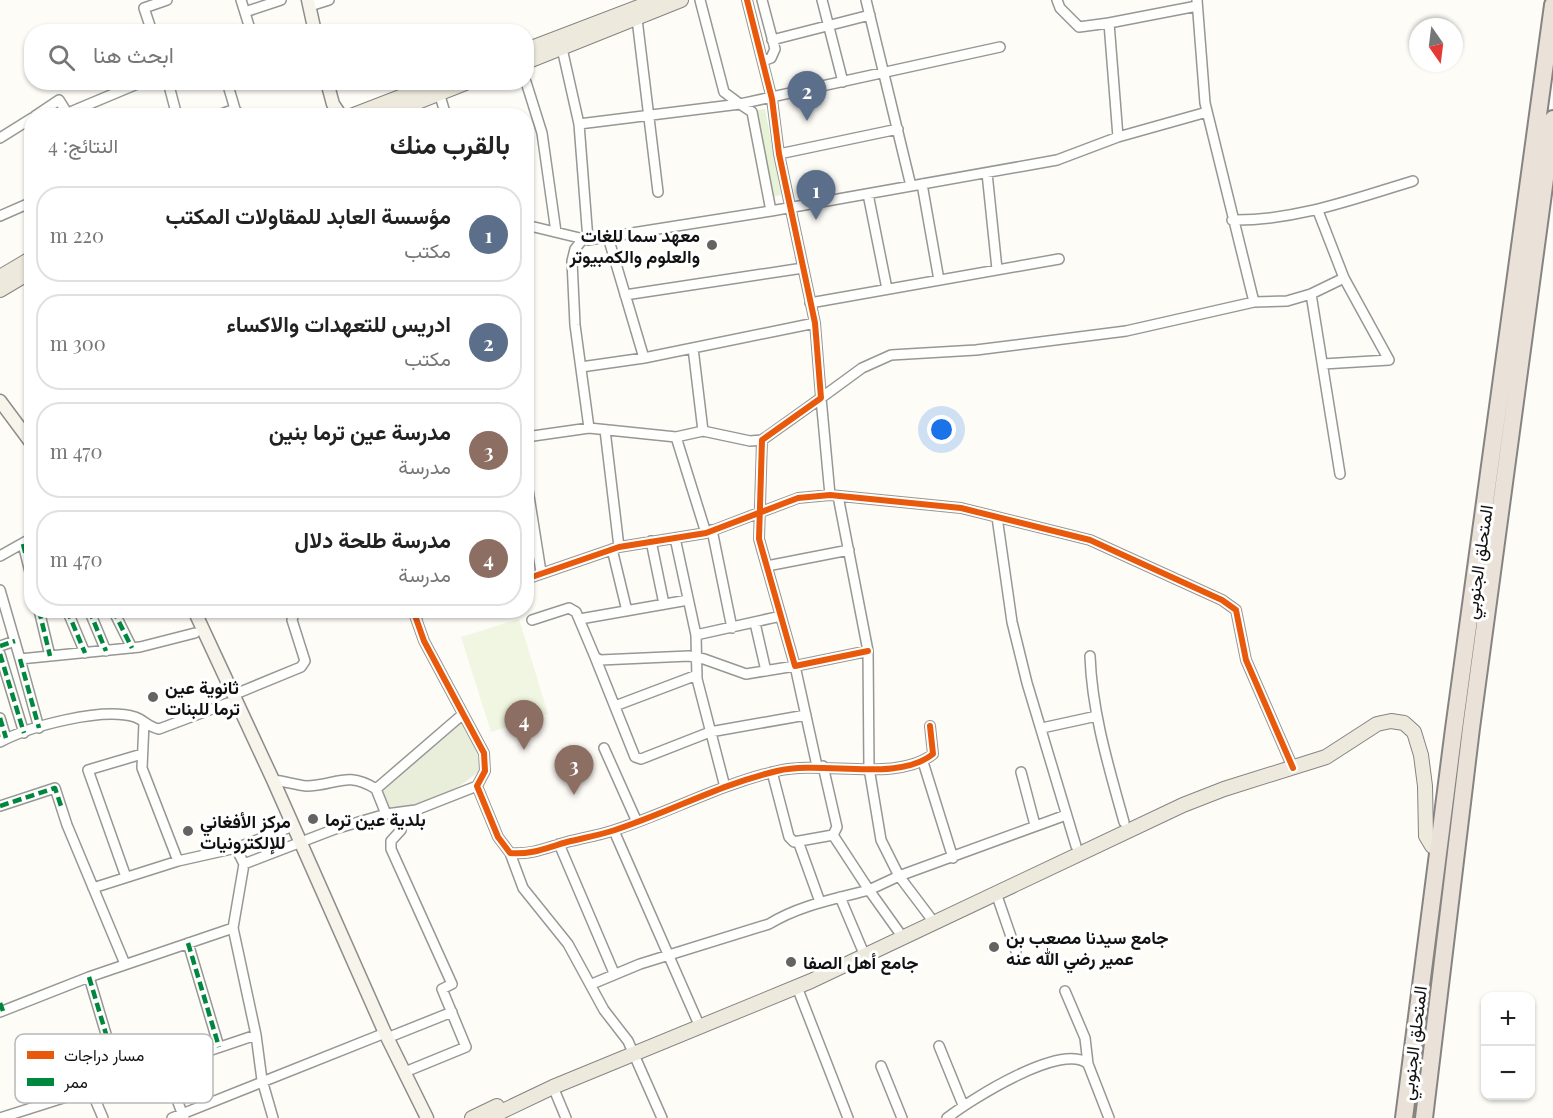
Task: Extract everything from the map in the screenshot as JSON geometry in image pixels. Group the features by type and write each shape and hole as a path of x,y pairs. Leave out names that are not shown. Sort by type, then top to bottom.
{"highway":[{"name":"المتحلق الجنوبي","path":"1404,1118 1454,729 1553,5"},
{"name":"المتحلق الجنوبي","path":"1424,1118 1477,689 1553,119"}],"main road":[{"path":"534,58 561,43 657,0"},
{"path":"534,49 637,19 681,0"},
{"path":"374,108 426,90"},
{"path":"397,108 431,90"},
{"path":"0,277 24,263"},
{"path":"0,290 24,276"},
{"path":"481,1117 632,1050 797,987 1106,839 1203,796 1337,751 1377,724 1391,721 1404,723 1414,732 1421,755 1425,786 1426,836 1432,846 1438,849"},
{"path":"699,1023 899,932 1124,822 1212,786 1292,765"},
{"path":"481,1117 632,1050"}],"street":[{"path":"149,24 144,8 166,0"},
{"path":"241,0 249,24"},
{"path":"245,12 281,0"},
{"path":"313,24 309,3 329,0"},
{"path":"700,0 724,92 752,112 771,211"},
{"path":"747,0 772,99 779,154 815,323 821,398 834,495 849,550 868,651 869,768 881,840 899,876 930,917"},
{"path":"762,0 772,40 773,56 763,62"},
{"path":"822,0 843,82"},
{"path":"866,0 911,186"},
{"path":"1057,0 1060,8 1079,27 1109,24 1197,3 1207,112 1254,302"},
{"path":"772,40 870,15"},
{"path":"637,19 658,192"},
{"path":"1109,24 1118,137"},
{"path":"561,43 579,124 585,240"},
{"path":"579,124 772,99 1000,47"},
{"path":"83,108 124,90"},
{"path":"170,90 175,108"},
{"path":"230,90 236,108"},
{"path":"329,90 336,108"},
{"path":"439,90 444,108"},
{"path":"529,90 542,133 556,232"},
{"path":"46,108 58,100 64,108"},
{"path":"534,227 585,240 790,208 1057,160 1118,137 1207,112"},
{"path":"0,148 0,140 24,123"},
{"path":"779,154 898,129"},
{"path":"987,173 997,269"},
{"path":"1232,220 1253,220 1318,211 1413,181"},
{"path":"922,184 939,280"},
{"path":"868,194 887,289"},
{"path":"0,216 24,206"},
{"path":"1318,211 1344,278 1389,360 1323,364"},
{"path":"608,237 644,358"},
{"path":"585,240 575,249 572,261 575,325 589,428"},
{"path":"810,303 1059,259"},
{"path":"625,295 803,268"},
{"path":"534,436 589,428 676,437 703,431 750,441 762,440 862,368 891,355 976,350 1126,331 1254,302 1287,301 1311,294 1344,278"},
{"path":"1311,294 1340,474"},
{"path":"581,367 644,358 815,323"},
{"path":"693,348 703,431"},
{"path":"0,401 24,433"},
{"path":"605,430 615,548 627,611"},
{"path":"676,437 709,532 732,628"},
{"path":"762,440 759,539 837,827 833,835"},
{"path":"534,575 615,548 709,532 798,498 834,495 961,508 1090,540 1222,600 1236,610 1246,660 1292,765"},
{"path":"997,517 1012,622 1027,683 1076,846"},
{"path":"534,528 541,572"},
{"path":"675,538 696,635 699,658 697,675 725,787"},
{"path":"651,542 664,604"},
{"path":"0,556 22,544 24,551"},
{"path":"767,566 849,550"},
{"path":"0,590 39,728"},
{"path":"580,619 688,600"},
{"path":"532,620 569,608 576,612 635,757 641,759 710,732 806,715"},
{"path":"696,635 781,616"},
{"path":"41,618 50,656"},
{"path":"70,618 85,653"},
{"path":"92,618 106,651"},
{"path":"118,618 132,648"},
{"path":"188,618 273,780 297,834 299,844"},
{"path":"197,618 288,828 299,844 386,1036 427,1118"},
{"path":"0,718 3,740 39,728 99,713 136,717 149,728 169,728 301,667 305,661 293,618"},
{"path":"244,864 335,829 386,814 416,810 477,786 485,771 484,753 424,641 416,618"},
{"path":"755,623 766,671"},
{"path":"20,659 160,644 195,633"},
{"path":"0,646 15,641"},
{"path":"595,657 600,660 656,656 699,658 746,674 868,651"},
{"path":"0,654 24,733"},
{"path":"1090,656 1091,681 1105,756 1124,822"},
{"path":"615,706 697,675"},
{"path":"376,789 463,714"},
{"path":"1042,728 1097,716"},
{"path":"144,723 141,768 178,861"},
{"path":"510,853 527,855 560,844 614,831 725,787 772,772 820,766 869,768 923,762 933,754 930,726"},
{"path":"604,748 637,822"},
{"path":"126,877 88,770 142,754"},
{"path":"923,762 953,858"},
{"path":"772,772 789,837 794,842 833,835"},
{"path":"1021,772 1035,825"},
{"path":"273,780 310,786 348,778 376,789 386,814"},
{"path":"477,786 498,837 510,853 523,888 568,944 592,984 604,1010 632,1050 662,1118"},
{"path":"0,806 55,788 125,964"},
{"path":"404,812 401,830 391,841 391,849 452,984 442,989 466,1047 405,1072"},
{"path":"592,984 614,973 769,924 785,914 820,902 869,890 899,876 1066,815"},
{"path":"93,888 178,861 236,848 288,828"},
{"path":"614,831 699,1023"},
{"path":"833,835 899,932"},
{"path":"798,841 820,902"},
{"path":"560,844 614,973"},
{"path":"236,848 244,864 233,928 256,1035 262,1080 273,1118"},
{"path":"996,893 1016,951"},
{"path":"840,897 862,949"},
{"path":"1,1009 233,928"},
{"path":"188,943 219,1047"},
{"path":"89,977 106,1034"},
{"path":"797,987 848,1118"},
{"path":"1065,991 1085,1038 1088,1064 1109,1118"},
{"path":"213,1102 262,1080 452,1012"},
{"path":"213,1049 256,1035"},
{"path":"939,1046 963,1105"},
{"path":"947,1118 963,1105 1018,1073 1071,1058 1082,1059 1088,1064"},
{"path":"881,1066 902,1118"},
{"path":"553,1087 566,1118"},
{"path":"0,1118 49,1103"},
{"path":"97,1103 103,1118"},
{"path":"172,1118 183,1116 212,1103"}],"green space":[{"path":"765,109 781,195 773,197 757,110"},
{"path":"519,619 548,714 491,732 461,637"},
{"path":"461,722 478,754 479,771 459,786 438,797 391,810 381,790"}],"marked path":[{"path":"23,544 24,548"},
{"path":"41,618 50,656"},
{"path":"70,618 85,653"},
{"path":"92,618 106,651"},
{"path":"117,618 132,648"},
{"path":"0,646 15,641"},
{"path":"0,654 24,733"},
{"path":"20,659 39,728"},
{"path":"0,718 6,738"},
{"path":"0,806 55,788 61,806"},
{"path":"188,943 219,1047"},
{"path":"89,977 106,1034"},
{"path":"0,1003 3,1011"}],"cycle path":[{"path":"747,0 772,99 779,154 815,323 821,398 762,440 759,539 795,666 868,651"},
{"path":"534,576 619,547 706,533 798,498 830,495 961,508 1090,540 1222,600 1236,610 1246,660 1293,768"},
{"path":"416,618 424,641 484,753 485,771 477,786 498,837 510,853 532,852 609,832 736,783 777,771 795,768 880,769 918,763 933,754 930,726"}],"place":[{"name":"ادريس للتعهدات والاكساء","path":"807,121"},
{"name":"مؤسسة العابد للمقاولات المكتب","path":"816,220"},
{"name":"معهد سما للغات والعلوم والكمبيوتر","path":"712,245"},
{"name":"ثانوية عين ترما للبنات","path":"153,697"},
{"name":"مدرسة طلحة دلال","path":"524,750"},
{"name":"مدرسة عين ترما بنين","path":"574,795"},
{"name":"بلدية عين ترما","path":"313,819"},
{"name":"مركز الأفغاني للإلكترونيات","path":"188,831"},
{"name":"جامع سيدنا مصعب بن عمير رضي الله عنه","path":"994,947"},
{"name":"جامع أهل الصفا","path":"791,962"}]}
